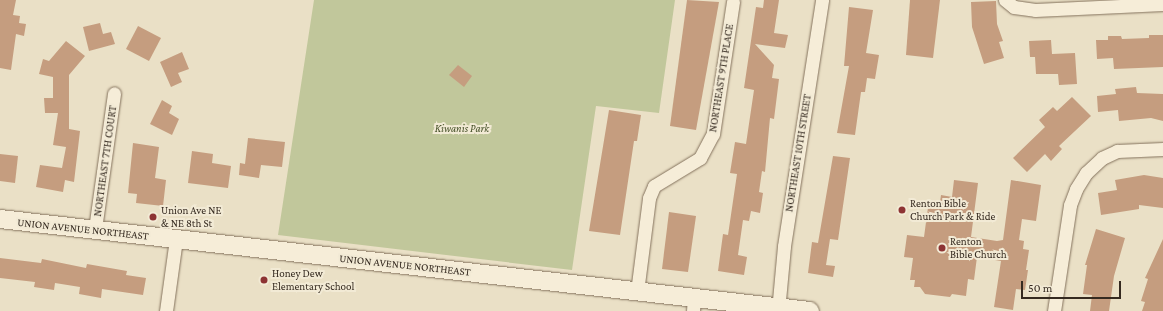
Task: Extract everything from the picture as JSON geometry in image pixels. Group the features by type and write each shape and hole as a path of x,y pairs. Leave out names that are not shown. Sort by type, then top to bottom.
{"street":[{"name":"NORTHEAST 10TH STREET","path":"778,309 784,246 822,0"},
{"path":"1005,0 1014,7 1035,10 1163,4"},
{"name":"NORTHEAST 9TH PLACE","path":"637,292 649,198 654,186 700,158 713,134 733,1"},
{"name":"NORTHEAST 7TH COURT","path":"95,229 114,93"},
{"path":"1054,311 1070,205 1076,189 1086,173 1102,158 1117,151 1163,149"},
{"name":"UNION AVENUE NORTHEAST","path":"0,220 95,229 637,292 694,304 810,311"},
{"path":"166,311 176,239"}],"green space":[{"name":"Kiwanis Park","path":"314,0 675,0 659,113 596,106 572,270 278,235"}],"building":[{"path":"0,0 16,0 13,15 20,16 19,23 26,24 24,36 16,34 11,70 0,68"},
{"path":"687,0 719,2 696,130 670,126"},
{"path":"764,0 779,0 774,33 788,35 785,48 755,44 774,65 772,78 779,79 774,119 770,118 765,172 762,171 759,192 763,193 760,213 751,211 749,221 743,220 738,255 747,257 744,275 718,271 723,234 728,235 737,174 730,173 735,142 746,144 754,90 744,88 756,7 763,8"},
{"path":"910,0 940,0 933,58 906,55"},
{"path":"996,1 997,24 1003,41 999,42 1004,58 984,64 972,27 971,2"},
{"path":"849,7 873,10 866,53 879,55 875,79 867,78 865,92 861,92 855,135 837,133 849,66 844,66"},
{"path":"100,23 103,34 111,32 115,44 89,51 83,27"},
{"path":"138,26 161,38 149,61 126,49"},
{"path":"1149,35 1163,35 1163,67 1114,69 1113,58 1097,59 1096,40 1108,40 1108,36 1121,36 1122,39 1149,38"},
{"path":"1051,40 1052,54 1075,53 1077,84 1059,85 1058,74 1036,74 1035,57 1030,57 1029,41"},
{"path":"66,41 85,56 69,75 69,129 80,131 74,182 65,180 63,192 36,187 40,165 62,168 66,147 53,145 58,113 45,113 44,98 53,98 53,77 39,74 43,59 49,61"},
{"path":"182,52 189,69 178,73 182,82 171,87 160,62"},
{"path":"458,65 472,76 464,87 449,75"},
{"path":"1136,87 1137,93 1163,94 1163,121 1151,118 1119,121 1118,110 1098,112 1097,96 1116,94 1115,89"},
{"path":"1072,97 1091,116 1059,146 1062,149 1051,161 1045,154 1027,172 1013,158 1045,127 1039,120 1053,107 1057,111"},
{"path":"162,100 172,106 169,113 179,119 172,135 150,124"},
{"path":"609,110 641,115 637,141 634,141 620,235 589,231"},
{"path":"248,138 285,142 282,167 261,165 259,178 239,175 240,163 245,164"},
{"path":"133,143 159,147 155,178 166,180 163,206 136,203 137,194 128,193"},
{"path":"192,151 213,154 212,163 231,166 228,188 188,183"},
{"path":"0,154 18,156 15,183 0,181"},
{"path":"833,156 850,158 838,240 830,239 826,265 835,266 833,277 808,273 812,242 818,243"},
{"path":"1144,175 1163,178 1163,208 1139,205 1139,209 1101,215 1098,193 1117,190 1115,180"},
{"name":"Renton Bible Church","path":"954,180 978,183 971,237 997,241 1003,240 1011,180 1041,185 1036,221 1022,219 1019,240 1024,241 1023,249 1029,250 1026,270 1028,270 1025,290 1016,289 1013,310 994,307 1001,261 977,257 974,280 968,279 966,296 952,294 950,297 925,294 920,287 914,287 915,280 910,280 913,258 904,257 907,235 924,237 929,200 940,202 941,195 952,197"},
{"path":"669,212 696,216 688,272 662,269"},
{"path":"1096,229 1125,238 1114,276 1109,311 1090,311 1092,295 1083,294 1087,265 1085,265"},
{"path":"1163,239 1163,311 1142,311 1145,302 1141,301 1148,279 1145,278"},
{"path":"0,258 41,263 42,259 86,268 87,264 127,271 126,275 146,278 143,295 102,289 101,298 79,294 80,287 55,283 54,290 34,287 35,282 0,278"}],"place":[{"name":"Renton Bible Church Park & Ride","path":"902,210"},
{"name":"Union Ave NE & NE 8th St","path":"153,217"},
{"name":"Renton Bible Church","path":"942,248"},
{"name":"Honey Dew Elementary School","path":"264,280"}]}
